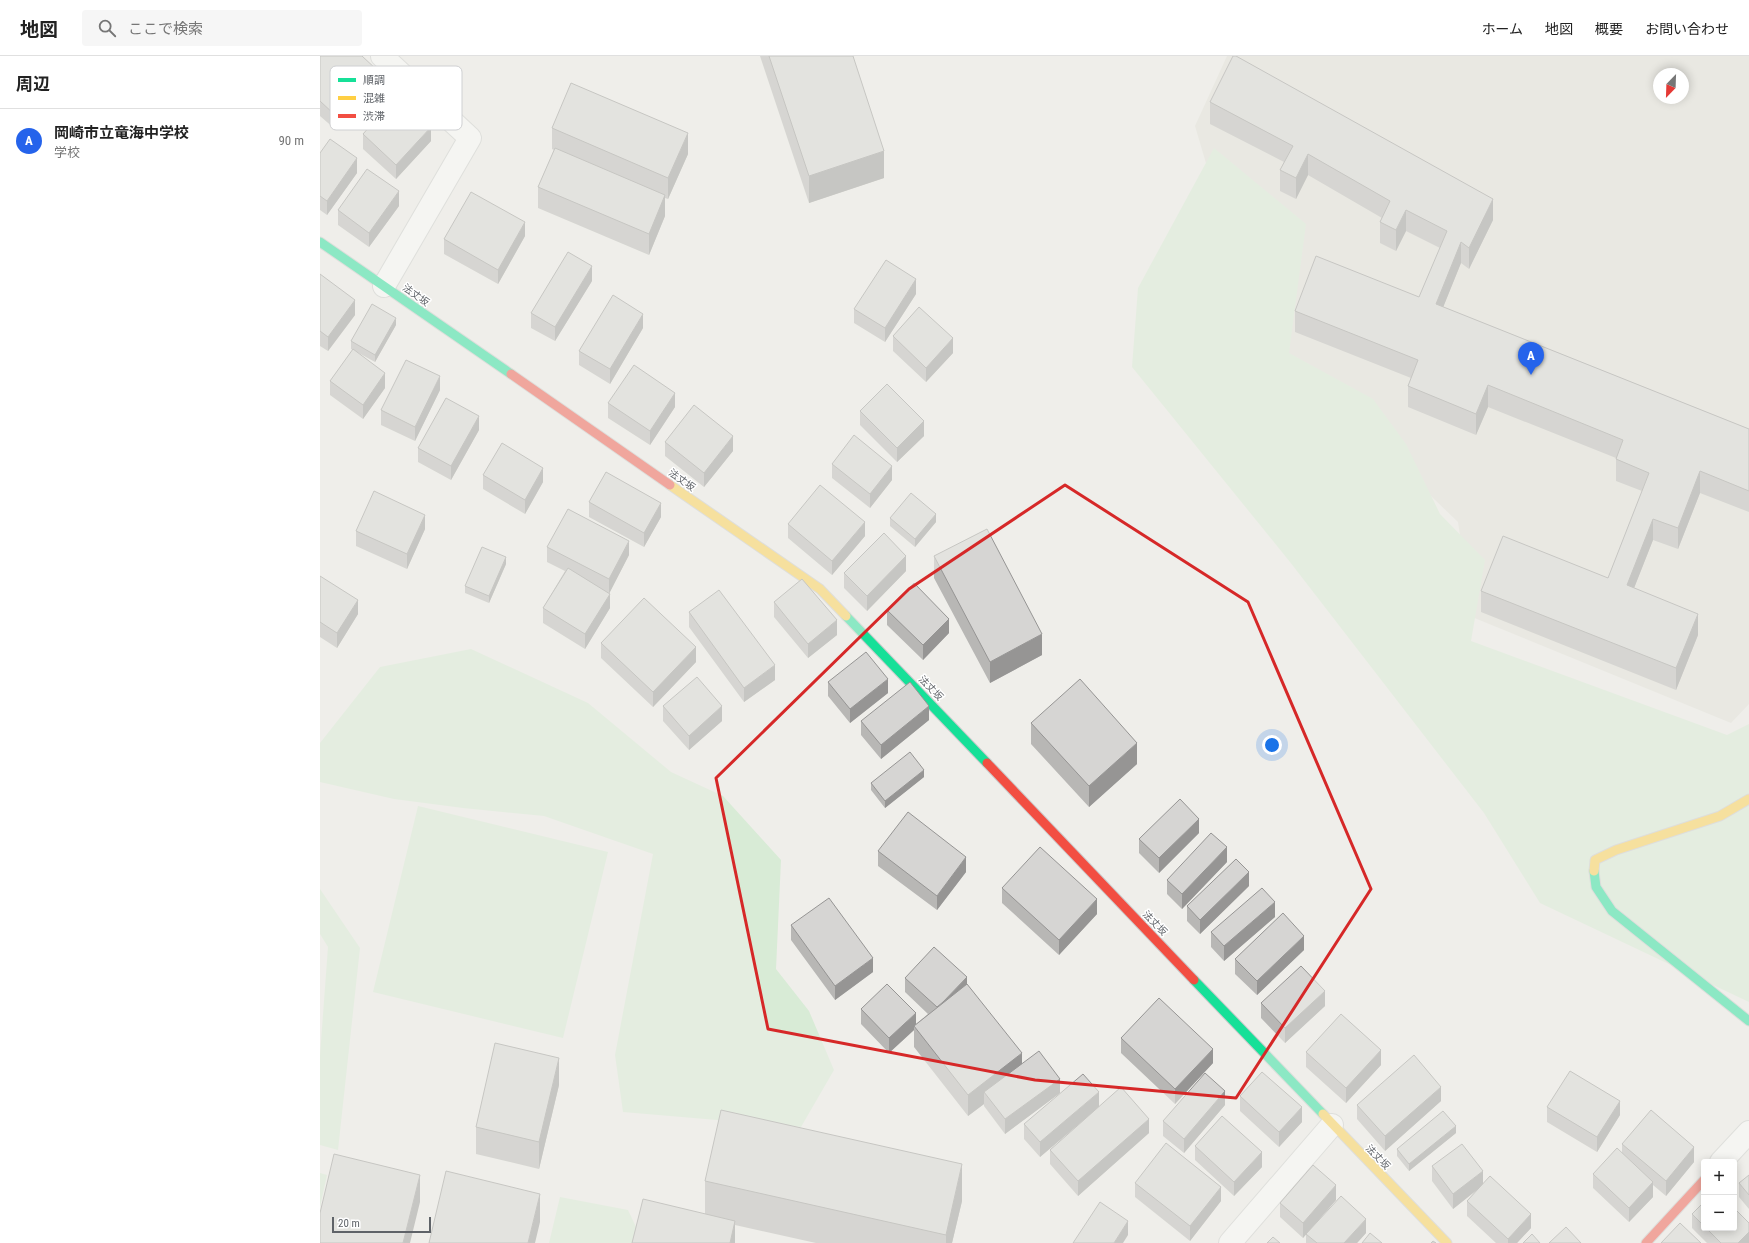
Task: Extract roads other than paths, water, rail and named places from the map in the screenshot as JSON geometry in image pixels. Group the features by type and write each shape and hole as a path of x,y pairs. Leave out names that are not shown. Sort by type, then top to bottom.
{"street":[{"path":"382,56 393,66"},
{"path":"384,286 470,138 461,130"},
{"name":"法丈坂","path":"320,242 820,588 1332,1125 1447,1243"},
{"path":"1749,799 1720,816 1609,853 1595,860 1592,875 1596,892 1612,911 1749,1021"},
{"path":"1230,1243 1332,1125"},
{"path":"1724,1159 1749,1132"},
{"path":"1646,1243 1701,1183"}],"place":[{"name":"岡崎市立竜海中学校","path":"1531,375"}]}
